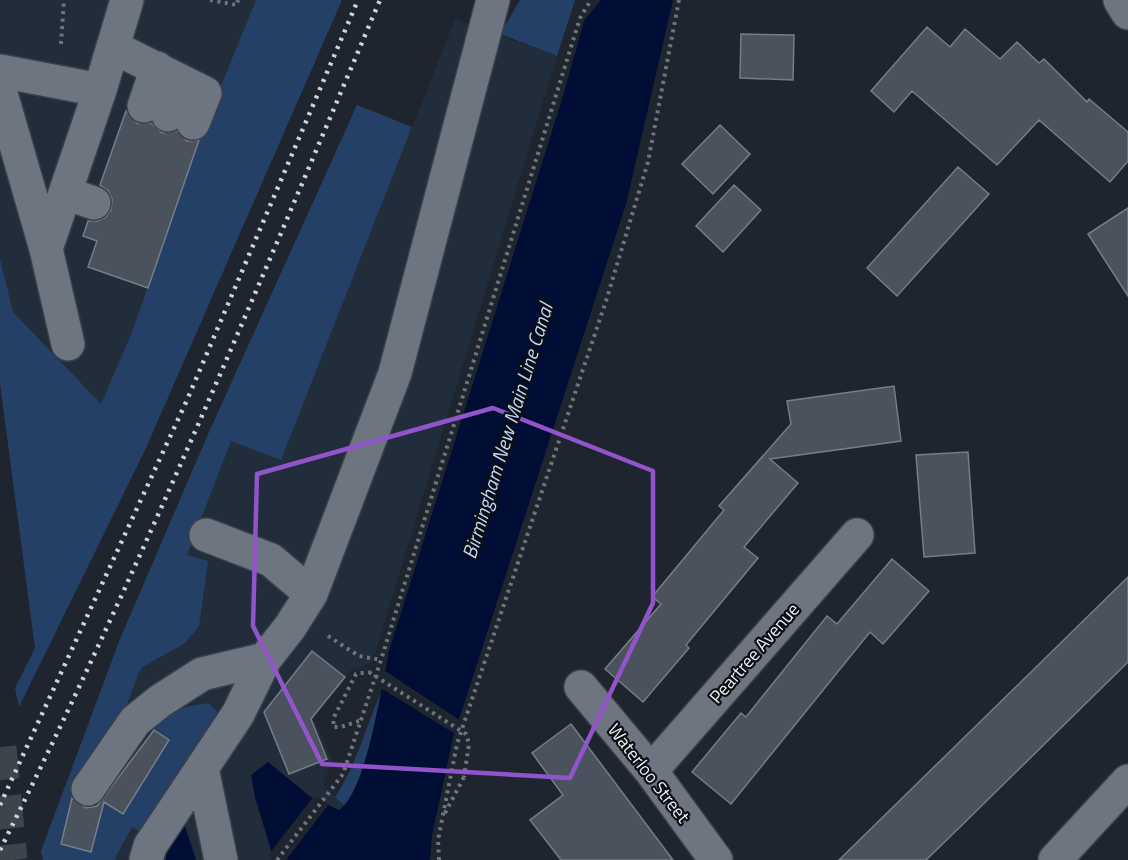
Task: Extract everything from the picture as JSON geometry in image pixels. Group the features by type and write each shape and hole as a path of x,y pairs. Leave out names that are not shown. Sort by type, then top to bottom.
{"street":[{"path":"46,249 80,198 100,90 127,0"},
{"path":"146,860 150,846 238,714 265,659 304,605 395,373 493,0"},
{"path":"1119,0 1128,13"},
{"path":"113,47 169,75 205,93 168,115 169,75"},
{"path":"0,71 100,90"},
{"path":"0,90 46,249 68,344"},
{"path":"206,535 271,560 304,605"},
{"name":"Peartree Avenue","path":"651,771 857,535"},
{"path":"88,789 135,721 160,701 202,674 265,659"},
{"name":"Waterloo Street","path":"581,687 651,771 716,860"},
{"path":"202,768 221,860"},
{"path":"1063,857 1128,781"}],"path":[{"path":"210,0 237,6 238,0"},
{"path":"277,860 343,774 381,660 580,18 591,0"},
{"path":"439,860 438,840 456,744 606,301 648,162 679,0"},
{"path":"304,605 359,656 381,660"},
{"path":"360,721 333,727 334,717 356,674 369,672 466,734 469,744 464,777 443,816"}],"highlighted area":[{"path":"493,408 653,471 653,603 570,778 322,764 253,626 257,474"}],"shaded area":[{"path":"0,0 256,0 204,127 132,332 101,405 0,357"},
{"path":"256,0 342,0 146,448 19,707 15,688 35,648 0,384 0,259 13,312 101,404 132,332 204,127"},
{"path":"520,0 575,0 557,56 500,34"},
{"path":"455,19 557,56 372,663 352,669 313,716 332,760 323,785 345,806 339,810 327,807 301,791 268,762 255,797 274,860 196,860 185,827 176,826 165,860 43,860 41,851 120,639 209,432 281,459"},
{"path":"357,105 412,127 281,460 231,441 187,555 208,561 199,626 185,643 141,668 118,727 75,786 61,844 91,852 104,802 169,740 150,728 171,710 208,703 216,710 218,719 144,834 132,827 114,860 43,860 41,851 120,639 209,432"},
{"path":"381,692 364,766 345,806 335,797 355,759"}],"water":[{"name":"Birmingham New Main Line Canal","path":"601,0 673,0 626,204 453,738 432,835 430,860 274,860 255,797 251,775 268,762 312,798 339,810 349,800 357,783 372,737 389,651 563,96 584,21"},
{"path":"176,825 185,826 196,860 165,860"}],"pier":[{"path":"382,669 461,721 457,735 379,687"},
{"path":"314,796 329,804 286,860 271,860 269,854"}],"building":[{"path":"927,27 950,47 965,29 1000,59 1017,42 1039,63 1044,59 1087,102 1089,99 1128,132 1128,161 1110,182 1039,120 997,165 912,91 894,112 871,91"},
{"path":"741,34 794,35 793,80 740,78"},
{"path":"126,111 137,123 151,123 162,133 177,131 187,141 199,140 148,288 88,267 97,241 83,236 88,221 98,221 106,217 111,210 112,199 108,191 100,185"},
{"path":"720,125 750,154 713,194 682,164"},
{"path":"958,167 989,194 897,296 867,268"},
{"path":"734,185 761,210 723,252 696,226"},
{"path":"1128,208 1128,296 1088,234"},
{"path":"894,386 901,441 770,459 798,483 744,547 758,558 686,645 689,648 643,702 605,669 661,604 652,597 724,510 719,506 791,424 787,401"},
{"path":"968,452 975,553 924,557 916,455"},
{"path":"892,559 929,591 883,644 870,632 731,804 692,772 741,713 746,717 827,616 837,624"},
{"path":"1128,577 1128,662 959,828 926,860 839,860"},
{"path":"312,651 345,677 311,719 327,759 289,774 264,712"},
{"path":"571,724 673,860 561,860 530,820 563,795 532,753"},
{"path":"154,730 169,740 123,814 104,802 91,852 61,844 72,798 86,808 97,806"}],"tunnel":[{"path":"0,747 11,860"}],"railway":[{"path":"0,805 187,400 358,0"},
{"path":"0,850 101,640 197,428 380,0"}]}
